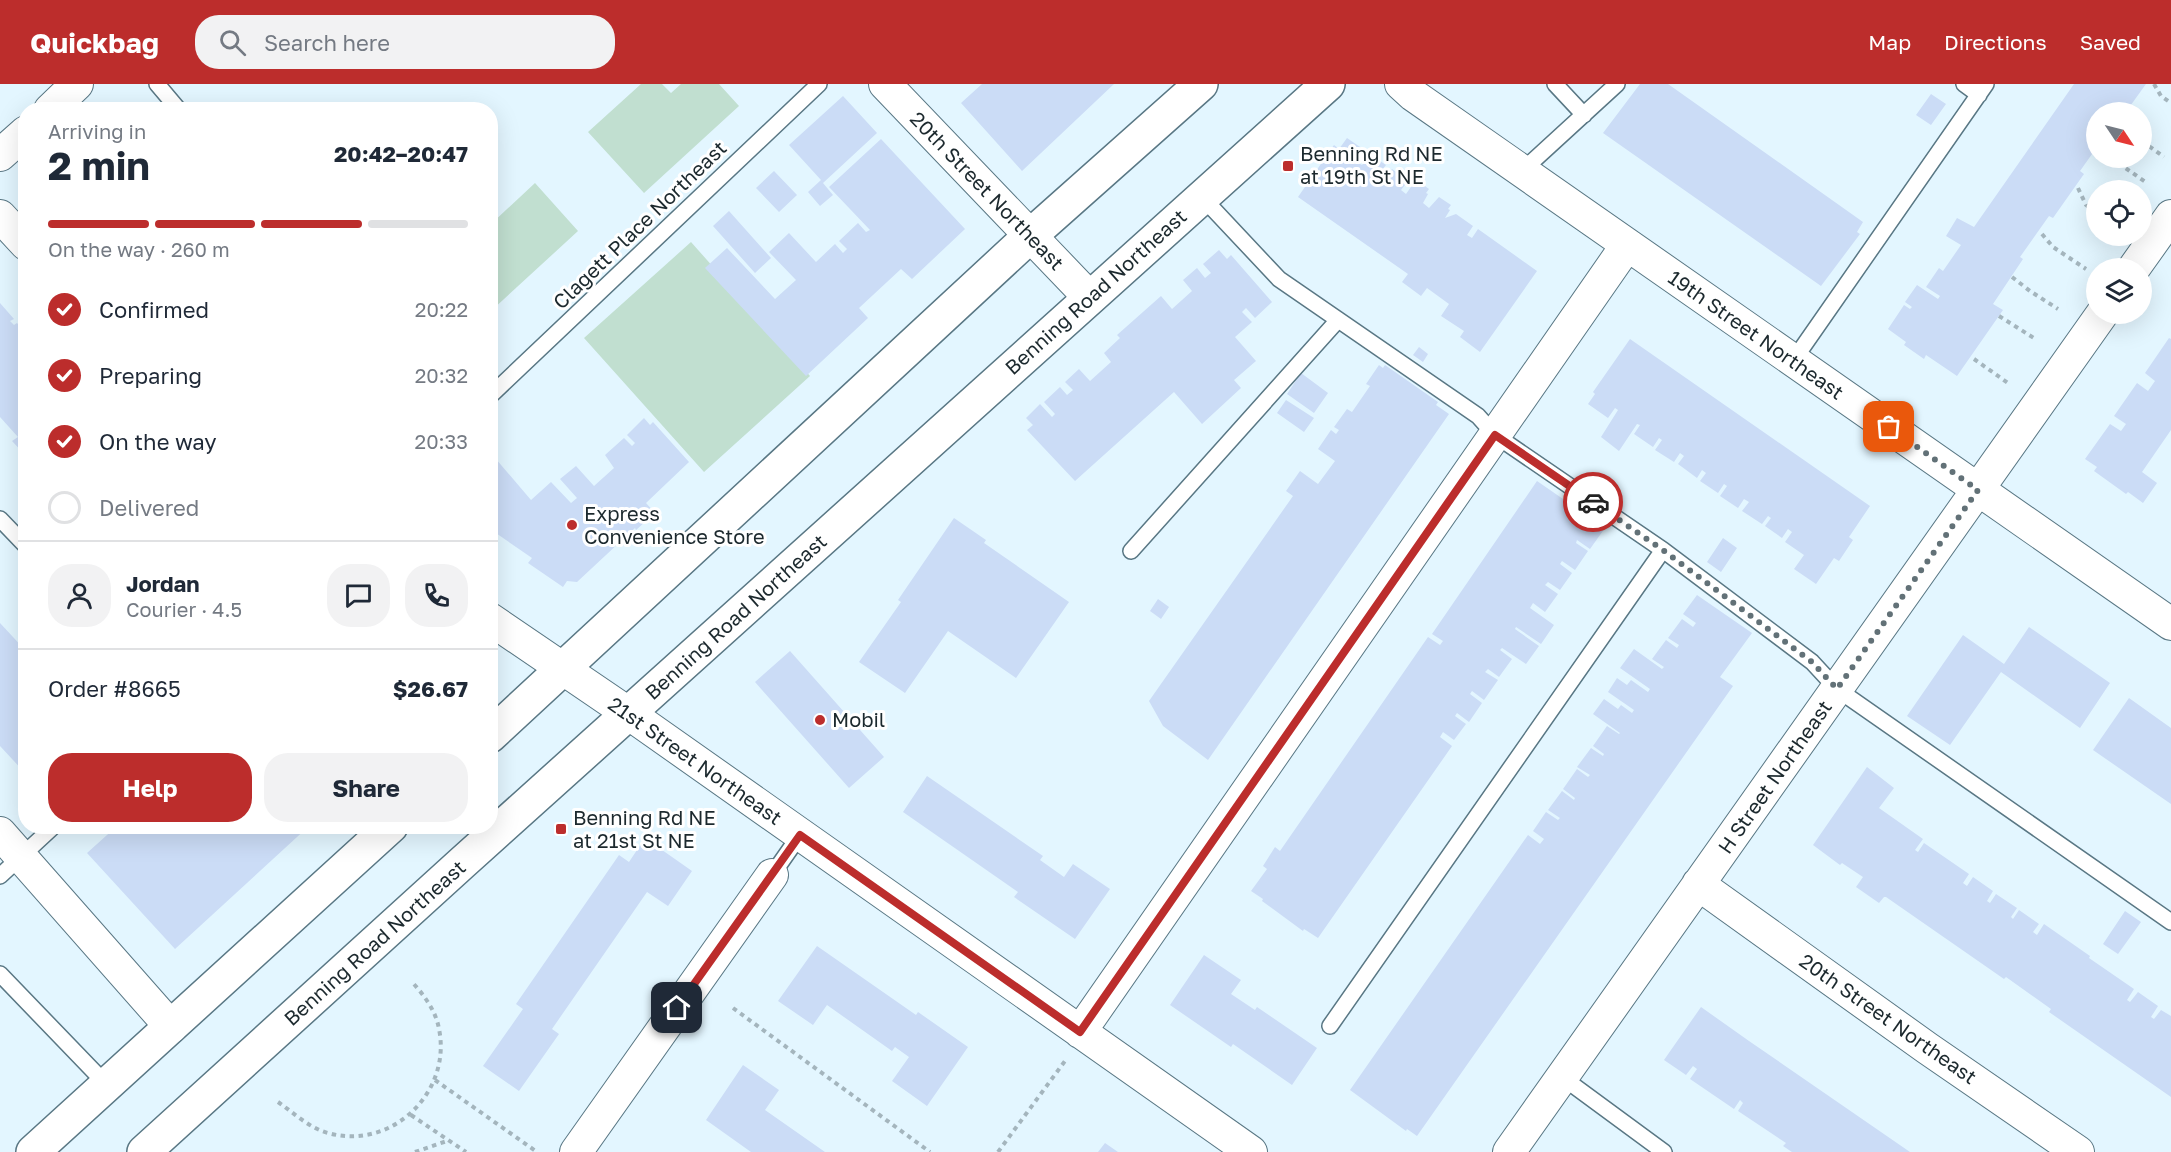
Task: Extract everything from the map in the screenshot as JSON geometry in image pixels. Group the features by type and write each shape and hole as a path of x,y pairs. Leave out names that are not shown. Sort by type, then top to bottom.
{"main road":[{"name":"Benning Road Northeast","path":"498,831 1328,84"},
{"path":"498,729 1191,87"},
{"path":"33,1152 382,834"},
{"name":"Benning Road Northeast","path":"144,1152 495,834"}],"street":[{"path":"58,102 77,84"},
{"name":"20th Street Northeast","path":"885,84 1090,298"},
{"name":"19th Street Northeast","path":"1401,84 1413,95 1978,490 2168,615"},
{"path":"0,155 18,139"},
{"path":"0,216 18,235"},
{"path":"2141,258 2171,216"},
{"path":"1080,1032 1627,245"},
{"name":"H Street Northeast","path":"1509,1152 2095,324"},
{"name":"21st Street Northeast","path":"498,624 628,713 1251,1152"},
{"path":"0,832 10,867 171,1027"},
{"path":"576,1152 772,875"},
{"name":"20th Street Northeast","path":"1698,885 2078,1152"}],"lane":[{"path":"157,84 172,102"},
{"name":"Clagett Place Northeast","path":"498,388 819,84"},
{"path":"1555,84 1584,115"},
{"path":"1522,171 1617,84"},
{"path":"1793,361 1983,89 1964,84"},
{"path":"1201,196 1279,279 1478,417 1495,435 1663,550 1812,662 1837,689 2171,922"},
{"path":"1131,551 1338,320"},
{"path":"0,519 18,538"},
{"path":"1329,1026 1663,550"},
{"path":"10,867 45,834"},
{"path":"772,875 800,835"},
{"path":"0,974 107,1085"},
{"path":"1562,1077 1664,1152"}],"path":[{"path":"2154,84 2161,96 2171,103"},
{"path":"2152,148 2164,157"},
{"path":"2125,168 2143,180"},
{"path":"2078,188 2086,205"},
{"path":"2042,234 2053,247 2086,269"},
{"path":"2012,277 2058,309"},
{"path":"1999,316 2037,340"},
{"path":"1974,359 2008,383"},
{"path":"278,1101 309,1125 327,1133 346,1136 364,1137 380,1132 411,1115 435,1080 441,1053 439,1028 431,1006 412,982"},
{"path":"733,1008 930,1152"},
{"path":"998,1152 1062,1066 1080,1032"},
{"path":"435,1080 537,1152"},
{"path":"411,1115 466,1152"},
{"path":"416,1152 448,1140"}],"green space":[{"path":"641,84 662,84 671,93 681,84 719,84 739,106 644,193 588,132"},
{"path":"535,183 578,231 498,305 498,217"},
{"path":"691,242 810,376 704,472 584,338"}],"building":[{"path":"982,84 1114,84 1022,171 961,103"},
{"path":"1640,84 1668,84 1863,222 1857,232 1860,234 1821,286 1603,133"},
{"path":"2074,84 2146,84 2133,102 2086,102 2086,163 2080,171 2084,174 2053,218 2049,216 2020,257 2023,259 1993,304 2003,310 1957,376 1926,355 1924,359 1904,345 1906,342 1888,329 1904,305 1910,309 1912,307 1905,302 1917,285 1938,299 1940,296 1926,287 1939,268 1943,271 1961,245 1946,236 1957,218 1974,227"},
{"path":"1931,94 1946,104 1931,125 1916,115"},
{"path":"843,96 877,133 823,183 833,195 820,206 808,192 821,180 789,145"},
{"path":"1347,138 1363,149 1355,161 1362,165 1370,154 1386,165 1378,175 1385,180 1392,169 1408,181 1401,190 1406,194 1418,181 1429,189 1423,203 1429,208 1439,197 1451,205 1445,218 1456,214 1473,226 1467,235 1472,238 1478,229 1537,271 1480,352 1460,337 1464,331 1441,316 1449,304 1427,288 1421,296 1402,282 1408,274 1298,197 1334,145 1339,149"},
{"path":"881,139 965,229 912,279 901,269 859,308 868,318 806,376 705,268 727,248 775,299 796,280 769,252 789,233 816,262 835,244 843,253 847,249 839,241 858,223 866,232 870,230 829,187"},
{"path":"774,171 797,195 779,212 756,188"},
{"path":"729,211 771,258 755,273 713,226"},
{"path":"1219,250 1227,259 1231,255 1272,302 1255,318 1246,308 1242,312 1252,322 1235,337 1256,361 1234,380 1241,388 1202,424 1174,392 1075,481 1027,430 1033,425 1026,418 1040,404 1052,417 1055,414 1044,402 1060,387 1067,395 1073,390 1065,382 1079,369 1090,381 1111,362 1104,353 1120,338 1117,335 1161,296 1172,309 1192,291 1183,280 1197,268 1205,278 1211,273 1203,264"},
{"path":"0,303 14,319 10,321 14,325 18,324 18,437 0,417"},
{"path":"2169,338 2171,339 2171,430 2142,472 2157,483 2143,503 2094,471 2097,467 2085,459 2110,424 2121,431 2126,424 2114,416 2137,383 2148,391 2155,381 2145,373"},
{"path":"1630,339 1870,506 1849,537 1853,540 1839,561 1834,558 1816,584 1794,569 1804,555 1785,542 1792,532 1788,529 1782,538 1765,526 1771,518 1768,516 1762,524 1742,511 1749,502 1744,499 1738,508 1720,496 1727,486 1724,484 1718,493 1700,481 1706,473 1702,470 1697,478 1678,464 1684,456 1680,453 1674,462 1655,450 1662,440 1659,438 1653,447 1634,434 1640,425 1637,424 1619,451 1601,437 1618,410 1615,408 1608,418 1588,404 1595,394 1593,392"},
{"path":"1419,347 1428,354 1423,362 1413,355"},
{"path":"1379,365 1383,368 1385,365 1438,402 1436,405 1449,414 1208,760 1163,726 1149,701 1293,496 1286,491 1300,471 1318,484 1335,461 1318,449 1331,430 1336,434 1339,430 1334,427 1347,409 1352,412 1370,386 1366,384"},
{"path":"1301,373 1328,393 1314,413 1287,394"},
{"path":"1286,400 1314,418 1304,432 1277,413"},
{"path":"644,418 650,425 653,422 689,462 646,503 655,513 636,530 635,528 577,582 567,581 563,587 528,563 532,558 498,535 498,461 531,500 551,482 571,503 577,498 560,479 576,466 594,486 614,468 605,455 624,438 632,446 635,443 627,435"},
{"path":"18,437 18,447 12,441"},
{"path":"1537,481 1605,528 1590,549 1577,540 1576,543 1588,551 1575,570 1562,561 1560,564 1572,573 1560,590 1548,582 1545,585 1558,594 1545,612 1533,603 1530,608 1554,625 1541,644 1516,627 1515,629 1539,646 1526,664 1502,648 1500,650 1512,659 1499,677 1488,669 1485,672 1498,680 1484,700 1472,691 1470,694 1482,703 1469,722 1457,713 1455,716 1466,724 1454,740 1443,732 1440,737 1452,746 1318,938 1304,929 1303,931 1251,891 1267,869 1263,866 1275,847 1280,851 1428,637 1440,645 1443,641 1432,634"},
{"path":"954,518 986,540 984,543 1069,602 1016,678 948,631 905,693 859,662 901,602 898,600"},
{"path":"1723,538 1737,548 1721,572 1707,562"},
{"path":"1697,595 1752,633 1720,677 1733,686 1417,1136 1407,1129 1406,1131 1350,1090 1528,835 1540,844 1544,839 1533,831 1546,812 1558,820 1560,818 1548,810 1562,791 1574,800 1575,798 1563,789 1577,769 1588,777 1590,775 1577,767 1591,748 1603,756 1604,754 1593,746 1607,726 1620,733 1593,714 1604,699 1618,709 1621,705 1632,713 1634,710 1608,692 1617,678 1627,685 1631,680 1648,692 1650,689 1620,668 1634,649 1662,669 1664,667 1652,659 1666,640 1677,648 1679,645 1668,638 1682,619 1693,627 1696,623 1683,614"},
{"path":"1158,599 1169,607 1161,619 1150,611"},
{"path":"0,623 18,642 18,765 0,746"},
{"path":"2029,627 2110,683 2080,728 2001,672 1950,745 1907,716 1963,635 2004,664"},
{"name":"Mobil","path":"790,651 884,757 849,788 755,682"},
{"path":"2129,698 2171,728 2171,804 2093,750"},
{"path":"1867,767 1894,788 1879,808 1923,839 1915,850 1918,852 1924,843 1969,874 1963,883 1967,886 1973,877 1993,891 1987,901 1990,903 1996,894 2017,908 2011,917 2013,919 2019,910 2039,924 2033,932 2037,935 2044,924 2090,956 2089,958 2134,989 2127,1000 2130,1002 2138,992 2158,1006 2151,1017 2154,1019 2161,1010 2171,1016 2171,1097 2049,1012 2051,1009 2006,977 2004,979 1886,897 1879,903 1856,887 1863,877 1842,863 1840,865 1813,845"},
{"path":"927,776 1043,856 1040,860 1064,877 1073,864 1110,889 1075,939 1014,897 1018,892 903,812"},
{"path":"108,834 300,834 175,949 87,853"},
{"path":"645,838 692,871 668,906 647,892 552,1029 559,1034 519,1091 483,1066 523,1009 516,1004 619,855 629,862"},
{"path":"2125,911 2141,922 2118,954 2103,944"},
{"path":"817,946 916,1015 918,1012 968,1047 927,1106 892,1081 909,1057 895,1047 892,1051 827,1005 813,1025 778,1001"},
{"path":"1204,955 1241,980 1231,994 1255,1010 1257,1007 1317,1048 1292,1085 1233,1044 1231,1047 1170,1005"},
{"path":"1701,1007 1910,1152 1792,1152 1783,1146 1786,1143 1738,1111 1743,1103 1740,1100 1734,1109 1690,1079 1697,1069 1693,1066 1686,1075 1664,1060"},
{"path":"743,1065 779,1090 765,1110 825,1152 751,1152 706,1120"},
{"path":"1105,1143 1118,1152 1098,1152"}],"way so far":[{"path":"1593,502 1663,550 1812,662 1837,689 1978,490 1889,427"}],"place":[{"name":"Benning Rd NE at 19th St NE","path":"1288,166"},
{"name":"Express Convenience Store","path":"572,525"},
{"name":"Mobil","path":"820,720"},
{"name":"Benning Rd NE at 21st St NE","path":"561,829"}],"route":[{"path":"677,1008 800,835 1080,1032 1495,435 1593,502"}]}
